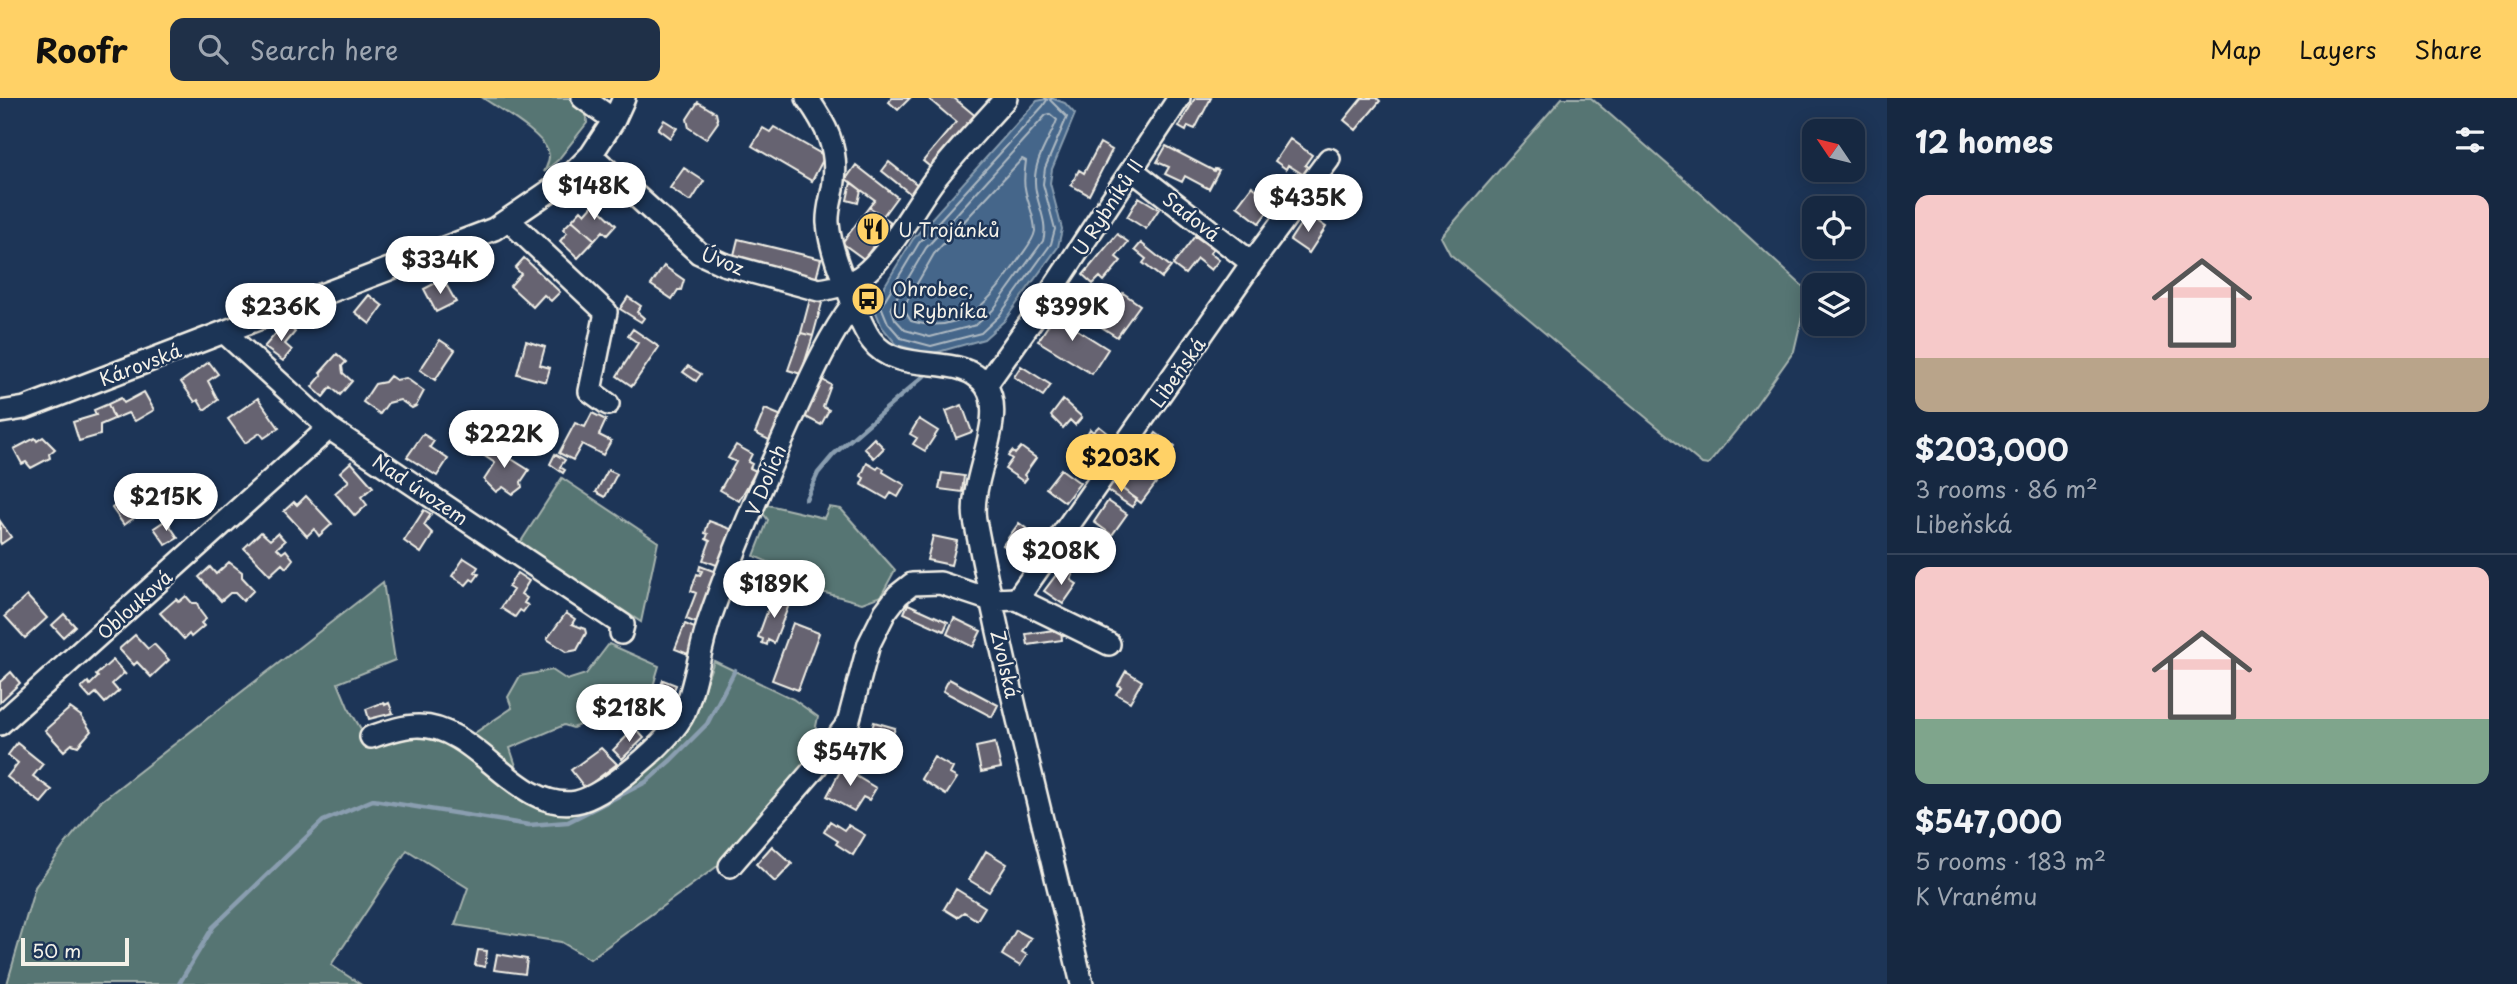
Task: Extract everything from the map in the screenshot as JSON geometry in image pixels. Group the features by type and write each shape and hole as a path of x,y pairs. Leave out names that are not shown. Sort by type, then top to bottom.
{"street":[{"path":"583,98 614,120"},
{"name":"Károvská","path":"0,412 25,408 494,229 565,180 592,155 624,98"},
{"path":"807,98 820,115 834,145 835,179 828,222 845,283 872,342 886,353 906,362 961,368 986,385"},
{"path":"845,283 863,275 875,262 919,205 934,180 1006,98"},
{"name":"U Rybníků II","path":"986,385 1039,310 1179,98"},
{"name":"Úvoz","path":"592,155 699,253 723,264 819,290 845,283"},
{"name":"Libeňská","path":"1017,599 1252,263 1329,159"},
{"name":"Sadová","path":"1132,170 1252,263"},
{"path":"511,219 517,228 606,312 590,391 608,404"},
{"name":"V Dolích","path":"371,737 418,726 434,729 451,735 477,751 531,793 563,803 578,802 628,773 667,738 684,714 709,622 758,496 806,389 838,325 853,304"},
{"name":"Nad úvozem","path":"225,332 329,428 623,625 621,633"},
{"name":"Zvolská","path":"986,385 992,401 993,418 973,506 991,600 1082,984"},
{"name":"Oblouková","path":"0,724 329,428"},
{"path":"730,866 814,768 848,723 869,644 885,612 912,584 940,583 991,600 1017,599 1109,644"}],"green space":[{"path":"483,98 575,98 586,110 587,123 558,160 544,172 549,156 541,140"},
{"path":"1562,98 1591,98 1802,286 1802,317 1794,351 1748,416 1708,465 1702,464 1450,254 1441,237"},
{"path":"562,478 658,542 641,622 520,543"},
{"path":"764,504 824,518 829,507 841,509 895,570 881,596 862,603 818,591 806,591 798,575 754,556 768,520 762,512"},
{"path":"383,582 395,660 338,683 361,729 400,720 458,744 512,708 508,697 520,676 552,670 567,680 586,674 609,644 659,666 649,700 631,709 623,705 573,728 564,725 510,748 520,778 565,797 590,791 659,739 692,720 714,661 793,699 818,717 808,765 723,862 590,959 561,942 455,925 468,888 407,850 331,965 360,984 7,984 35,887 66,843 100,802"}],"water":[{"path":"1051,98 1065,103 1075,114 1052,169 1050,183 1062,229 1058,247 1004,321 984,339 931,354 897,345 882,327 873,305 913,239 1037,101"}],"building":[{"path":"892,98 910,98 898,110 889,102"},
{"path":"954,98 978,118 934,170 923,161 956,122 930,100"},
{"path":"1195,98 1211,98 1195,129 1188,126 1186,131 1179,127"},
{"path":"1362,98 1377,98 1380,101 1356,130 1344,120"},
{"path":"698,102 716,113 718,122 706,139 689,128 687,119"},
{"path":"664,120 677,128 670,138 658,129"},
{"path":"774,127 825,156 812,181 752,146 763,128 770,132"},
{"path":"1290,139 1312,155 1305,165 1309,168 1304,175 1288,165 1286,169 1275,161"},
{"path":"1100,143 1112,150 1089,195 1071,185 1079,170 1084,173"},
{"path":"1166,146 1214,171 1219,170 1209,189 1185,176 1182,182 1165,174 1169,167 1157,162"},
{"path":"889,162 919,186 912,195 882,171"},
{"path":"856,165 897,197 883,216 869,207 875,200 846,179"},
{"path":"684,168 704,181 689,201 670,188"},
{"path":"1330,179 1347,190 1329,214 1313,203"},
{"path":"851,182 861,190 858,203 847,200"},
{"path":"1252,186 1274,203 1259,223 1237,206"},
{"path":"1139,197 1159,209 1146,229 1127,217"},
{"path":"1313,203 1329,214 1325,220 1309,208"},
{"path":"594,204 616,225 607,235 603,231 595,240 572,220 581,210 585,214"},
{"path":"869,207 891,222 864,259 842,243"},
{"path":"1307,214 1326,227 1309,253 1290,240"},
{"path":"572,220 595,240 578,258 560,241 567,233 563,229"},
{"path":"1117,234 1128,242 1116,257 1121,261 1104,281 1100,277 1093,284 1083,275"},
{"path":"1195,236 1213,249 1210,253 1219,260 1211,270 1197,259 1185,274 1173,265"},
{"path":"738,239 821,259 816,279 733,259"},
{"path":"1141,243 1171,267 1162,278 1143,263 1146,259 1135,250"},
{"path":"524,258 560,292 551,301 544,295 533,307 510,286 521,274 515,268"},
{"path":"664,266 684,280 681,290 678,290 672,299 651,285"},
{"path":"443,279 456,302 436,312 424,289"},
{"path":"1123,293 1140,305 1117,337 1100,326"},
{"path":"369,295 383,306 370,324 355,312"},
{"path":"628,297 641,306 637,312 644,318 641,322 620,309"},
{"path":"810,299 822,303 813,336 801,333"},
{"path":"1059,309 1072,318 1068,324 1108,349 1092,374 1038,341"},
{"path":"285,323 295,332 285,344 292,350 283,361 264,347"},
{"path":"633,329 659,347 632,386 617,376 638,343 628,336"},
{"path":"801,333 813,336 801,374 788,370"},
{"path":"440,340 455,350 435,380 420,370"},
{"path":"526,341 545,347 540,365 550,368 546,382 517,374"},
{"path":"337,354 346,362 342,366 343,373 352,381 340,395 331,387 323,397 312,387"},
{"path":"209,362 218,374 208,381 218,400 204,410 181,382"},
{"path":"688,366 701,374 696,381 683,372"},
{"path":"1021,366 1051,385 1043,396 1014,377"},
{"path":"390,376 396,380 406,378 424,391 416,406 412,408 400,400 388,403 380,414 363,402 375,384 385,382"},
{"path":"821,379 831,385 823,407 829,410 821,425 802,415"},
{"path":"144,392 154,410 135,421 128,413 114,419 108,404 121,398 124,403"},
{"path":"258,398 279,428 264,438 260,433 245,443 228,419"},
{"path":"1063,400 1082,417 1075,425 1070,420 1063,428 1051,416"},
{"path":"108,404 114,419 100,425 100,435 79,441 73,422 96,415 94,410"},
{"path":"962,405 972,432 956,438 946,411"},
{"path":"765,409 782,416 771,441 755,433"},
{"path":"592,413 606,420 599,435 611,441 603,455 582,444 573,460 559,453 575,423 585,427"},
{"path":"919,419 938,431 925,451 913,444 917,438 910,434"},
{"path":"1099,426 1114,438 1097,460 1081,448 1090,436 1087,434 1090,429 1093,432"},
{"path":"1156,433 1175,447 1160,466 1142,453"},
{"path":"423,434 434,441 430,447 448,459 437,476 407,457"},
{"path":"43,437 55,449 49,454 50,458 31,468 26,462 22,464 14,449 35,438 37,441"},
{"path":"874,438 884,448 874,458 864,448"},
{"path":"493,439 506,447 502,453 529,470 521,482 522,487 513,494 503,487 496,492 484,480 495,463 483,455"},
{"path":"736,445 752,454 748,462 752,464 750,468 756,471 739,501 720,490 736,462 728,458"},
{"path":"1021,447 1036,458 1024,475 1027,478 1024,482 1005,469 1012,459 1008,456 1012,451 1015,454"},
{"path":"555,454 565,460 560,467 565,470 563,473 550,464"},
{"path":"351,462 373,487 361,497 367,505 355,516 335,493 349,481 340,472"},
{"path":"867,463 877,469 879,466 884,469 883,472 905,485 898,497 891,493 887,499 861,484 864,478 861,476"},
{"path":"1061,469 1080,483 1065,502 1046,488"},
{"path":"1137,469 1156,483 1141,503 1123,489"},
{"path":"608,470 617,474 605,497 596,492"},
{"path":"942,473 964,476 962,492 939,489"},
{"path":"1110,481 1137,499 1132,507 1105,489"},
{"path":"137,490 149,507 124,525 112,508"},
{"path":"306,496 332,524 319,536 314,529 307,536 284,511 294,502 297,505"},
{"path":"1108,501 1127,514 1112,535 1094,522"},
{"path":"424,510 431,514 424,525 433,534 421,553 404,541"},
{"path":"166,520 178,538 166,545 154,528"},
{"path":"0,521 11,537 1,544 0,542"},
{"path":"709,521 736,531 722,567 703,560 710,541 706,539 708,534 705,533"},
{"path":"1019,523 1035,535 1018,557 1003,545"},
{"path":"261,532 270,540 278,533 285,541 277,548 282,553 286,550 293,559 286,568 282,564 270,575 244,548"},
{"path":"933,536 957,541 951,565 927,560"},
{"path":"1087,539 1105,553 1090,572 1072,559"},
{"path":"464,558 478,567 475,572 479,574 474,581 471,579 466,585 452,576"},
{"path":"229,562 242,572 242,577 254,590 243,601 235,593 230,593 221,601 199,577 210,567 216,574"},
{"path":"700,566 719,573 699,624 686,619 696,593 691,591 697,574 700,575 702,571 699,570"},
{"path":"1059,571 1064,575 1068,572 1073,575 1071,580 1077,584 1063,604 1044,591"},
{"path":"517,573 529,581 521,594 527,598 524,603 528,605 515,617 501,608 513,590 508,587"},
{"path":"27,596 47,618 25,638 5,616"},
{"path":"186,596 192,603 197,603 206,619 201,623 204,626 191,637 189,634 184,639 160,613 176,599 179,602"},
{"path":"773,596 790,602 774,643 768,640 767,645 758,637"},
{"path":"908,604 948,622 944,631 904,613"},
{"path":"566,613 575,619 572,624 585,629 586,633 577,650 567,652 547,639"},
{"path":"64,614 75,626 63,637 52,625"},
{"path":"954,618 981,631 973,647 947,634"},
{"path":"793,623 819,633 798,690 772,680"},
{"path":"685,624 697,629 688,654 675,649"},
{"path":"1061,629 1062,640 1028,645 1026,634"},
{"path":"135,635 148,649 154,644 169,660 151,677 137,662 134,665 119,649"},
{"path":"113,660 126,675 124,673 112,684 120,690 105,703 96,693 90,698 81,688 88,682 90,685 98,677 96,675"},
{"path":"1126,671 1142,681 1130,702 1116,694"},
{"path":"11,672 20,683 0,702 0,682"},
{"path":"949,679 998,705 992,717 943,691"},
{"path":"663,680 676,685 665,712 653,707"},
{"path":"384,702 385,705 389,703 393,713 369,719 366,709"},
{"path":"70,708 81,716 91,731 78,746 72,744 64,751 45,730"},
{"path":"874,722 895,728 890,743 885,741 883,748 868,744"},
{"path":"635,728 644,738 622,759 613,750"},
{"path":"17,743 43,764 33,776 52,790 41,803 7,777 18,763 8,755"},
{"path":"995,743 1001,768 981,772 976,747"},
{"path":"601,748 617,764 585,788 571,770"},
{"path":"934,757 953,768 950,774 957,778 946,795 921,779"},
{"path":"845,762 860,771 856,776 876,788 869,800 863,797 854,811 827,796"},
{"path":"830,821 844,830 848,825 865,835 853,855 824,832"},
{"path":"772,846 792,864 775,882 756,864"},
{"path":"986,851 1007,864 989,892 969,880"},
{"path":"956,889 985,907 977,920 964,912 957,917 944,909"},
{"path":"1016,930 1031,938 1022,952 1027,955 1020,966 1002,955"},
{"path":"478,950 487,951 485,967 475,965"},
{"path":"497,954 527,959 525,974 494,970"}],"waterway":[{"path":"806,499 818,473 834,454 924,376"},
{"path":"179,984 213,927 323,821 373,800 529,825 568,822 646,782 671,760 707,724 735,670"}],"place":[{"name":"U Trojánků","path":"873,229"},
{"name":"Ohrobec, U Rybníka","path":"868,299"}]}
